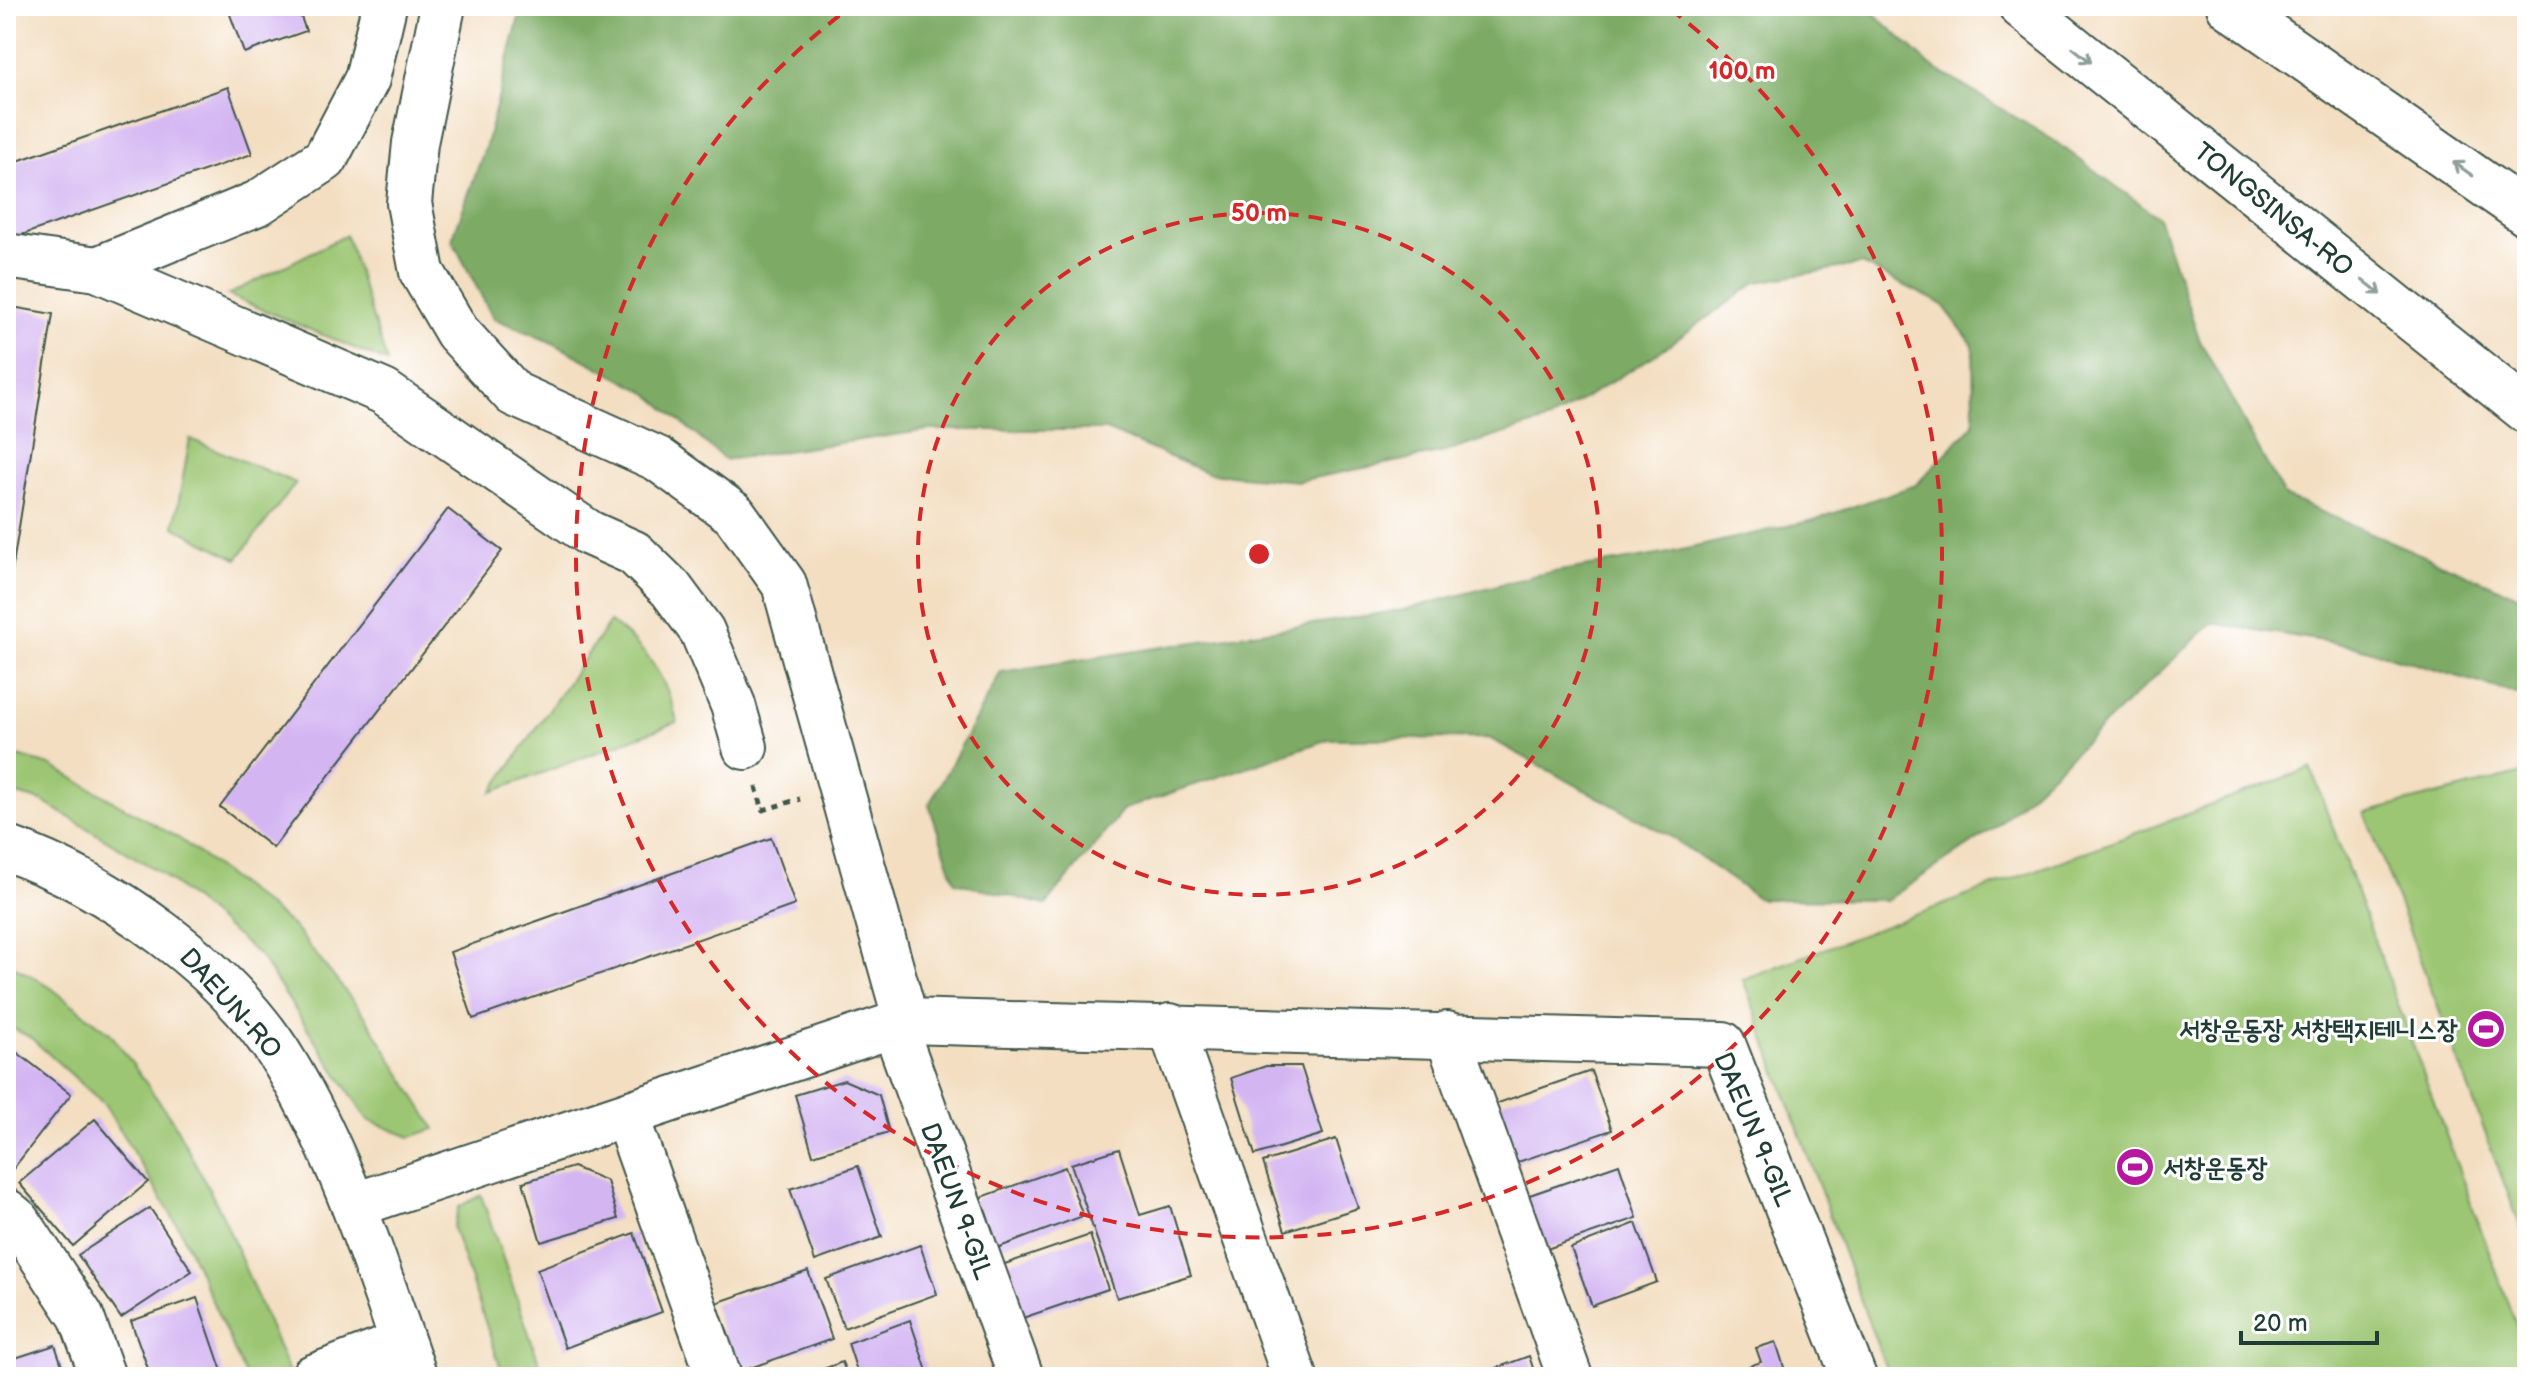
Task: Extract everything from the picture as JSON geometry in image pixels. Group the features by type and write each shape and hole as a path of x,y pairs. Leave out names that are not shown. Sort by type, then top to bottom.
{"main road":[{"path":"97,269 258,203 325,159 367,79 384,6"},
{"path":"443,6 415,143 409,203 422,272 457,332 514,394 658,459 734,514 784,584 841,788 900,1023"},
{"name":"TONGSINSA-RO","path":"2021,6 2527,411"},
{"path":"2229,6 2527,214"},
{"path":"6,256 97,269 384,392 589,533 634,553 671,589 702,631 733,705 745,747"},
{"name":"DAEUN-RO","path":"6,848 92,885 175,942 238,1003 284,1061 355,1205 408,1360"},
{"name":"DAEUN 9-GIL","path":"900,1023 1021,1377"},
{"name":"DAEUN 9-GIL","path":"355,1205 900,1023 1170,1026 1723,1044 1854,1377"},
{"path":"1170,1026 1295,1377"},
{"path":"1447,1034 1570,1377"},
{"path":"626,1115 719,1377"},
{"path":"6,1211 18,1221 81,1316 103,1377"},
{"path":"313,1377 408,1360"}],"path":[{"path":"745,747 763,810 841,788"}],"green space":[{"path":"522,6 1866,6 1931,66 2053,140 2158,217 2200,341 2284,496 2527,600 2527,697 2355,646 2212,623 1993,829 1887,900 1759,899 1670,836 1489,738 1329,739 1124,809 1046,905 955,882 929,805 1001,672 1403,610 1536,575 1664,554 1814,520 1916,485 1974,424 1973,345 1942,304 1862,264 1757,282 1655,355 1549,420 1445,452 1298,481 1208,473 1106,430 928,430 725,460 649,394 555,344 493,318 452,240 486,145"},
{"path":"346,235 387,362 228,295"},
{"path":"190,439 296,483 237,559 174,527"},
{"path":"610,622 635,642 654,665 668,691 677,722 492,792"},
{"path":"6,753 50,765 180,839 293,926 365,1016 435,1129 410,1137 368,1120 259,955 161,873 42,801 6,791"},
{"name":"서창운동장","path":"2311,768 2527,1355 2527,1377 1889,1377 1743,979"},
{"name":"서창운동장 서창택지테니스장","path":"2527,772 2527,1244 2365,813"},
{"path":"6,962 46,984 111,1034 173,1121 222,1214 291,1377 246,1377 181,1231 104,1104 30,1037 6,1025"},
{"path":"481,1195 544,1377 504,1377 453,1228 459,1207"}],"building":[{"path":"227,6 297,6 306,31 244,53"},
{"path":"228,87 252,154 16,237 6,209 6,165"},
{"path":"6,306 53,314 8,596 6,596"},
{"path":"448,509 502,551 273,848 220,807"},
{"path":"771,838 795,905 473,1019 450,952"},
{"path":"10,1047 71,1094 13,1169 6,1163 6,1053"},
{"path":"1266,1066 1301,1066 1323,1134 1255,1155 1231,1078"},
{"path":"1591,1071 1612,1130 1515,1163 1495,1104"},
{"path":"844,1080 879,1095 889,1132 813,1155 795,1095"},
{"path":"95,1119 148,1182 73,1246 19,1183"},
{"path":"1336,1139 1358,1208 1285,1231 1263,1162"},
{"path":"1119,1149 1140,1215 1170,1206 1191,1275 1117,1298 1071,1164"},
{"path":"1619,1164 1637,1218 1541,1251 1524,1197"},
{"path":"858,1166 882,1237 815,1261 790,1189"},
{"path":"573,1167 607,1181 618,1219 541,1242 523,1182"},
{"path":"1065,1167 1083,1216 989,1251 971,1201"},
{"path":"150,1208 192,1271 121,1318 78,1255"},
{"path":"1636,1223 1657,1282 1592,1306 1571,1248"},
{"path":"634,1233 662,1312 565,1348 537,1269"},
{"path":"1090,1235 1108,1289 1014,1321 996,1267"},
{"path":"920,1245 937,1294 844,1328 826,1279"},
{"path":"808,1271 832,1339 736,1373 713,1304"},
{"path":"197,1298 224,1377 151,1377 131,1321"},
{"path":"910,1320 929,1377 859,1377 848,1343"},
{"path":"1776,1342 1787,1377 1719,1377 1761,1362 1756,1348"},
{"path":"55,1345 66,1377 6,1377 6,1361"},
{"path":"1529,1356 1536,1377 1472,1377"},
{"path":"842,1362 848,1377 802,1377"}],"place":[{"name":"서창운동장 서창택지테니스장","path":"2486,1029"},
{"name":"서창운동장","path":"2135,1167"}]}
